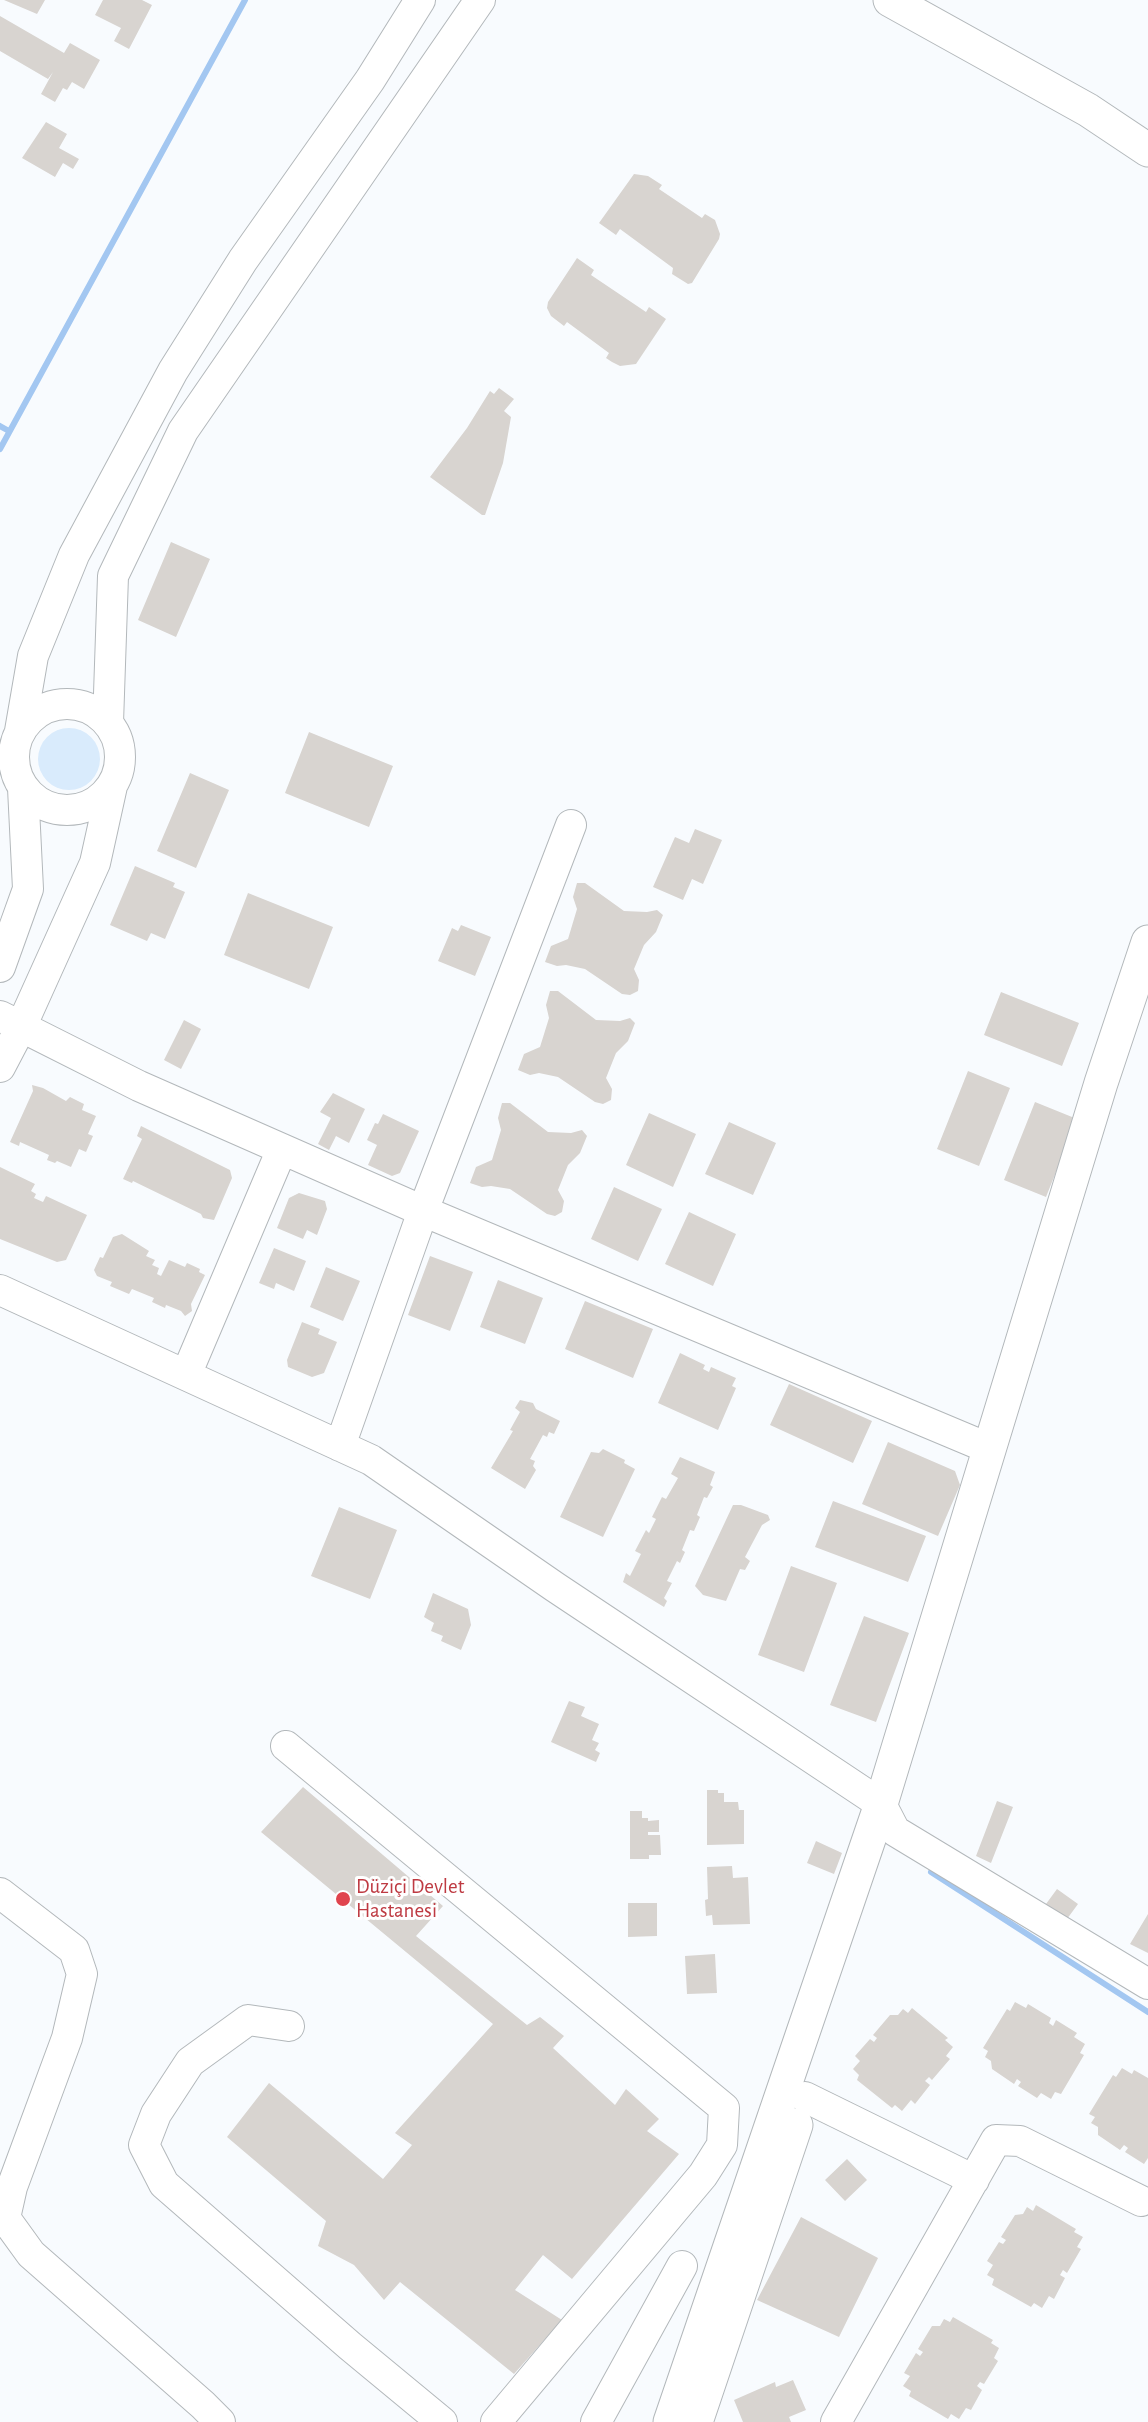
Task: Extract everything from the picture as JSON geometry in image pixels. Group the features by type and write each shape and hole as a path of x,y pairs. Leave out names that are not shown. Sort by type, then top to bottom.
{"main road":[{"path":"890,0 1088,110 1148,150"},
{"path":"670,2422 888,1817 988,1448 1101,1083 1148,942"},
{"path":"696,2422 805,2097 888,1817 1148,1013"}],"street":[{"path":"20,730 36,713 57,704 72,703 87,707 108,723 119,745 118,774 112,786 103,797 75,810 60,810 45,806 32,798 23,788 16,775 13,760 14,746 20,730 33,656 74,555 172,371 243,260 369,80 420,0"},
{"path":"108,723 113,576 183,431 480,0"},
{"path":"0,1067 10,1022 95,863 112,786"},
{"path":"0,967 28,888 23,788"},
{"path":"340,1446 423,1211 571,825"},
{"path":"10,1022 139,1086 423,1211 988,1448"},
{"path":"186,1375 282,1149"},
{"path":"0,1290 371,1460 888,1817 1148,1984"},
{"path":"286,1746 724,2108 722,2145 703,2175 496,2422"},
{"path":"0,1893 74,1950 82,1974 67,2038 12,2187 5,2218 31,2254 220,2422"},
{"path":"289,2026 248,2020 190,2062 156,2114 144,2145 165,2184 350,2346 442,2422"},
{"path":"805,2097 974,2180"},
{"path":"836,2422 996,2140 1020,2140 1141,2201"},
{"path":"596,2422 682,2266"}],"shaded area":[{"path":"69,728 81,730 91,737 98,747 100,759 98,771 91,781 81,788 69,790 57,788 47,781 40,771 38,759 40,747 47,737 57,730"}],"building":[{"path":"4,0 45,0 37,14"},
{"path":"103,0 142,0 152,5 129,49 114,41 121,28 95,15"},
{"path":"0,16 64,53 70,43 100,60 84,89 72,82 67,90 63,88 55,102 41,94 53,72 48,79 0,51"},
{"path":"46,122 67,134 59,148 79,159 73,169 63,163 55,177 22,158"},
{"path":"634,174 648,176 662,185 659,189 702,218 705,214 715,220 720,234 719,239 692,283 688,284 672,274 673,268 620,229 616,235 599,223"},
{"path":"577,258 594,270 591,275 646,312 649,307 666,319 636,364 620,366 612,362 606,358 609,353 567,322 564,326 551,316 547,308 548,302"},
{"path":"499,388 514,399 504,411 511,417 503,463 485,515 482,515 430,477 467,428 490,391 494,394"},
{"path":"171,542 210,559 176,637 138,620"},
{"path":"309,732 393,766 369,827 285,793"},
{"path":"190,773 229,790 196,868 157,851"},
{"path":"695,829 722,840 703,884 692,879 683,900 653,887 675,837 689,843"},
{"path":"135,866 175,883 173,887 185,892 165,939 151,933 147,941 110,925"},
{"path":"577,883 585,883 624,911 657,910 663,915 656,932 644,945 634,969 639,980 638,991 630,995 622,994 585,969 566,965 557,966 545,962 551,946 568,939 577,909 573,897"},
{"path":"248,893 333,927 309,989 224,955"},
{"path":"461,925 491,937 475,976 438,961 452,928 458,931"},
{"path":"550,991 558,991 596,1020 620,1021 630,1018 635,1023 628,1041 616,1053 606,1078 612,1089 611,1100 603,1104 595,1102 558,1077 539,1073 530,1075 518,1070 524,1054 540,1047 549,1018 546,1005"},
{"path":"1001,992 1079,1023 1062,1066 984,1035"},
{"path":"184,1020 201,1029 181,1069 164,1060"},
{"path":"968,1071 1010,1088 979,1166 937,1149"},
{"path":"32,1085 43,1088 66,1101 70,1097 84,1104 82,1110 96,1116 88,1134 93,1136 86,1152 79,1149 71,1167 57,1161 55,1163 47,1160 49,1155 20,1142 19,1146 10,1142 33,1091"},
{"path":"333,1093 365,1109 349,1143 336,1136 329,1150 318,1144 331,1118 320,1112"},
{"path":"1035,1102 1077,1119 1046,1197 1004,1180"},
{"path":"502,1103 510,1103 548,1132 571,1133 582,1130 587,1136 580,1153 568,1165 558,1190 564,1201 562,1212 555,1216 547,1214 510,1189 482,1187 470,1183 476,1167 492,1160 501,1130 498,1118"},
{"path":"649,1113 696,1134 673,1187 626,1165"},
{"path":"383,1114 419,1131 400,1173 392,1176 368,1165 377,1145 367,1140 375,1123 378,1124"},
{"path":"729,1122 776,1143 753,1195 705,1174"},
{"path":"141,1126 230,1170 232,1178 214,1220 203,1218 201,1214 133,1181 132,1183 123,1179 142,1139 137,1136"},
{"path":"0,1167 35,1184 31,1191 36,1194 34,1198 43,1202 46,1196 87,1215 66,1260 57,1262 0,1239"},
{"path":"614,1187 662,1209 638,1261 591,1239"},
{"path":"299,1193 325,1201 327,1209 317,1235 307,1230 303,1239 277,1228 289,1198"},
{"path":"689,1212 736,1234 713,1286 665,1264"},
{"path":"122,1234 149,1251 146,1256 155,1260 152,1265 159,1268 157,1274 161,1276 169,1260 185,1267 187,1263 200,1269 199,1272 205,1275 191,1304 192,1311 185,1316 181,1311 166,1305 165,1308 152,1302 154,1298 132,1289 129,1294 110,1286 112,1282 97,1276 94,1270 100,1257 103,1258 113,1237"},
{"path":"274,1248 306,1261 294,1291 276,1283 274,1289 259,1283"},
{"path":"430,1256 473,1272 450,1331 408,1315"},
{"path":"326,1267 360,1281 343,1321 310,1307"},
{"path":"498,1280 543,1298 525,1344 480,1327"},
{"path":"585,1301 653,1329 633,1378 565,1349"},
{"path":"302,1322 320,1329 318,1334 337,1342 324,1373 312,1377 288,1367 287,1360"},
{"path":"680,1353 705,1365 703,1369 709,1372 711,1367 736,1378 732,1386 736,1388 718,1430 658,1403"},
{"path":"789,1384 872,1421 853,1463 770,1425"},
{"path":"520,1400 533,1403 536,1409 560,1421 554,1434 549,1432 547,1437 543,1435 530,1459 535,1461 533,1466 536,1470 525,1489 491,1468 513,1431 510,1430 520,1412 515,1408"},
{"path":"888,1442 955,1471 960,1485 938,1536 862,1504"},
{"path":"603,1449 625,1460 624,1463 635,1469 603,1537 560,1517 591,1452 599,1453"},
{"path":"680,1457 715,1472 710,1485 713,1487 707,1498 704,1497 697,1515 700,1517 694,1531 690,1530 682,1550 685,1552 680,1563 677,1561 667,1581 672,1583 664,1598 667,1601 664,1607 623,1582 626,1573 630,1576 641,1554 635,1551 646,1530 649,1533 656,1519 652,1517 662,1497 666,1499 678,1478 671,1474"},
{"path":"833,1501 926,1536 908,1582 815,1547"},
{"path":"733,1505 741,1505 768,1515 770,1520 762,1525 745,1557 750,1561 745,1570 740,1569 726,1601 703,1595 695,1586"},
{"path":"339,1507 397,1530 370,1599 311,1576"},
{"path":"791,1566 837,1583 804,1672 758,1655"},
{"path":"433,1593 468,1609 471,1625 461,1650 441,1641 443,1636 431,1631 434,1623 424,1617"},
{"path":"864,1616 909,1633 876,1722 830,1705"},
{"path":"569,1701 585,1707 581,1716 599,1724 592,1740 599,1743 595,1750 600,1753 596,1762 551,1742"},
{"path":"303,1787 443,1906 416,1936 527,2025 540,2017 564,2036 553,2048 615,2105 626,2089 659,2119 647,2131 679,2154 572,2279 543,2255 515,2290 562,2320 514,2374 400,2282 384,2300 354,2265 318,2246 326,2221 227,2137 269,2083 383,2179 412,2145 395,2133 493,2024 261,1832"},
{"path":"707,1790 718,1790 718,1793 724,1793 724,1802 738,1802 739,1810 744,1810 744,1844 707,1845"},
{"path":"997,1801 1013,1807 991,1863 976,1856"},
{"path":"630,1811 642,1811 642,1818 648,1818 648,1821 659,1820 659,1832 648,1832 648,1835 660,1835 661,1855 649,1855 649,1859 630,1859"},
{"path":"816,1841 842,1853 834,1874 807,1863"},
{"path":"732,1866 733,1878 748,1877 750,1924 713,1925 712,1915 706,1916 707,1867"},
{"path":"1057,1889 1078,1904 1067,1919 1046,1904"},
{"path":"628,1903 657,1903 657,1936 628,1937"},
{"path":"1148,1914 1148,1953 1130,1944"},
{"path":"715,1954 717,1993 687,1994 685,1956"},
{"path":"1015,2002 1026,2008 1028,2004 1051,2018 1049,2023 1053,2026 1056,2020 1077,2033 1074,2037 1085,2044 1080,2053 1084,2055 1061,2094 1055,2092 1051,2099 1041,2093 1037,2098 1018,2086 1021,2082 1017,2079 1014,2084 992,2069 991,2061 985,2057 988,2051 983,2048 1007,2009 1010,2011"},
{"path":"912,2008 948,2038 945,2040 953,2047 946,2056 950,2059 932,2080 929,2077 925,2081 930,2085 915,2104 911,2100 902,2111 895,2105 892,2108 857,2080 859,2075 853,2069 860,2061 855,2056 870,2039 874,2042 877,2038 873,2035 890,2015 898,2015 903,2009 908,2013"},
{"path":"1122,2068 1132,2074 1134,2070 1148,2078 1148,2158 1144,2164 1125,2152 1128,2148 1124,2145 1120,2150 1098,2135 1098,2127 1091,2123 1095,2117 1089,2114 1113,2075 1116,2077"},
{"path":"847,2159 867,2180 845,2201 825,2180"},
{"path":"1036,2205 1076,2229 1074,2232 1083,2237 1077,2247 1081,2249 1067,2273 1063,2270 1060,2275 1065,2278 1054,2299 1049,2296 1042,2308 1034,2303 1031,2307 992,2285 994,2279 987,2275 993,2265 987,2261 999,2242 1003,2244 1006,2240 1001,2237 1015,2215 1023,2214 1027,2207 1033,2211"},
{"path":"801,2217 878,2258 839,2337 757,2300"},
{"path":"953,2317 993,2340 991,2343 999,2348 994,2358 998,2361 984,2384 980,2382 977,2386 982,2390 971,2410 966,2408 959,2419 951,2414 948,2419 909,2396 911,2391 903,2386 910,2376 904,2373 916,2353 920,2356 923,2352 918,2349 932,2326 940,2326 944,2319 950,2322"},
{"path":"793,2380 806,2410 789,2417 791,2422 743,2422 734,2400 775,2382 776,2387"}],"waterway":[{"path":"0,449 245,0"},
{"path":"0,426 9,431"},
{"path":"931,1872 1148,2012"}],"place":[{"name":"Düziçi Devlet Hastanesi","path":"343,1899"}]}
